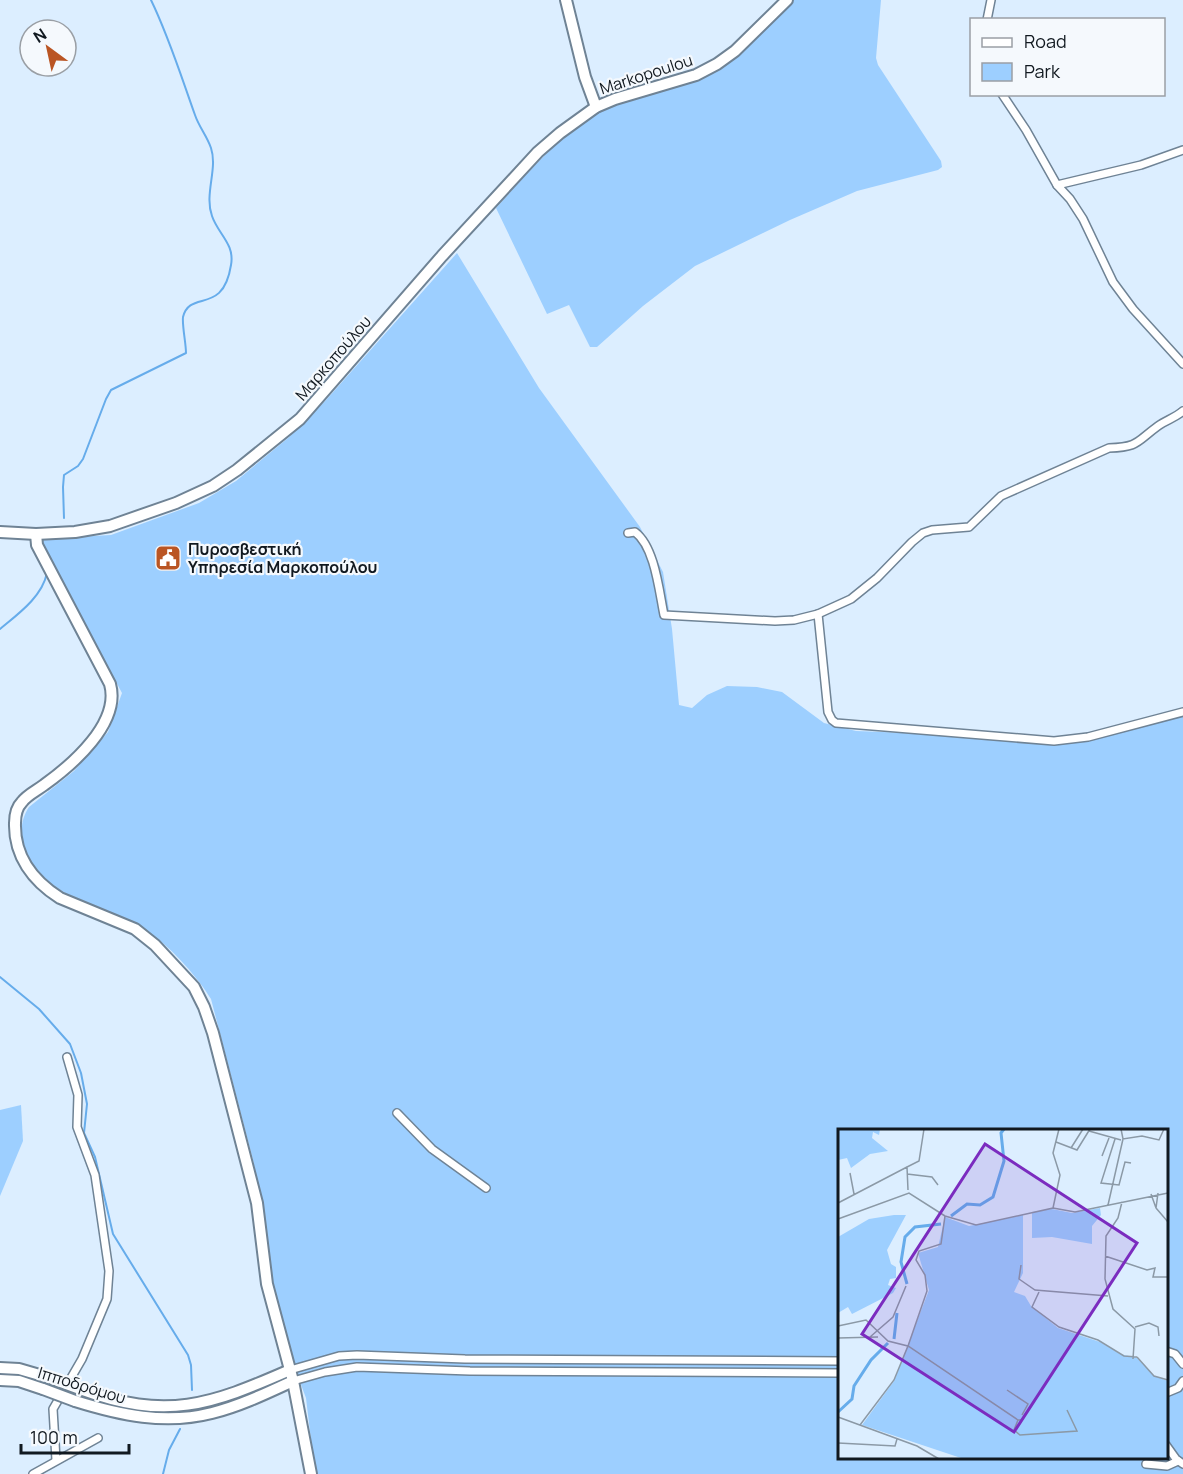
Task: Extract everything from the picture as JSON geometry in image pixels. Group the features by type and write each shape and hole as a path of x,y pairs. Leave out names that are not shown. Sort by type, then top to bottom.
{"main road":[{"path":"566,0 585,77 596,107"},
{"name":"Markopoulou","path":"596,107 696,75 717,64 735,51 787,0"},
{"name":"Μαρκοπούλου","path":"0,532 36,534 75,532 110,526 176,503 213,486 237,470 300,419 442,256 538,152 578,118 596,107"},
{"path":"36,534 37,545 83,631 112,693 110,710 96,737 65,768 22,800 17,809 14,831 18,851 36,879 51,892 60,898 135,929 155,945 194,987 204,1007 249,1168 257,1203 267,1284 293,1381 311,1474"},
{"name":"Ιπποδρόμου","path":"0,1368 19,1369 123,1402 156,1406 182,1406 223,1397 290,1370"},
{"name":"Ιπποδρόμου","path":"0,1380 19,1381 75,1401 129,1415 155,1418 182,1418 226,1409 293,1381"}],"street":[{"path":"987,18 991,0"},
{"path":"1003,96 1057,184 1083,219 1113,282 1132,309 1183,364"},
{"path":"1057,184 1141,165 1183,150"},
{"path":"628,532 635,532 639,535 646,547 657,578 664,615 794,620 819,614 851,599 877,578 912,542 923,534 932,530 969,527 1009,492 1109,448 1124,448 1138,443 1160,424 1175,418 1183,411"},
{"path":"819,614 828,712 836,723 1054,741 1088,737 1183,712"},
{"path":"56,1460 53,1409 82,1359 107,1299 109,1271 95,1175 77,1127 78,1095 67,1057"},
{"path":"397,1113 432,1149 486,1188"},
{"path":"1168,1350 1183,1364"},
{"path":"290,1370 339,1356 838,1361"},
{"path":"531,1370 532,1358"},
{"path":"293,1381 325,1371 357,1367 470,1371 838,1373"},
{"path":"1168,1393 1178,1388 1183,1381"},
{"path":"33,1474 98,1438"},
{"path":"1146,1464 1167,1466 1181,1463 1168,1446"}],"green space":[{"path":"791,0 881,0 876,58 878,65 941,161 942,167 938,170 857,191 790,220 695,266 643,306 597,347 590,347 569,305 547,314 496,208 542,158 580,124 618,104 689,83 714,72 738,55"},
{"path":"457,253 539,388 640,527 663,572 672,629 679,705 692,708 707,695 727,686 757,687 782,692 824,723 856,731 934,734 1050,744 1183,715 1183,1474 315,1474 306,1398 286,1345 270,1287 264,1221 253,1160 211,999 184,964 152,935 79,900 45,878 32,864 22,836 24,816 29,807 74,771 108,732 122,693 39,539 111,535 199,503 236,481 288,438 326,400"},
{"path":"21,1105 23,1141 0,1196 0,1110"}],"waterway":[{"path":"64,518 64,475 78,466 83,459 111,390 186,353 183,317 187,309 192,304 221,291 227,281 231,265 231,251 210,208 213,164 211,148 197,119 151,0"},
{"path":"0,629 35,597 47,573"},
{"path":"0,977 39,1009 70,1044 81,1073 87,1104 84,1133 95,1157 113,1234 188,1355 191,1365 192,1390"},
{"path":"163,1474 169,1450 180,1429"}],"place":[{"name":"Πυροσβεστική Υπηρεσία Μαρκοπούλου","path":"168,558"}]}
